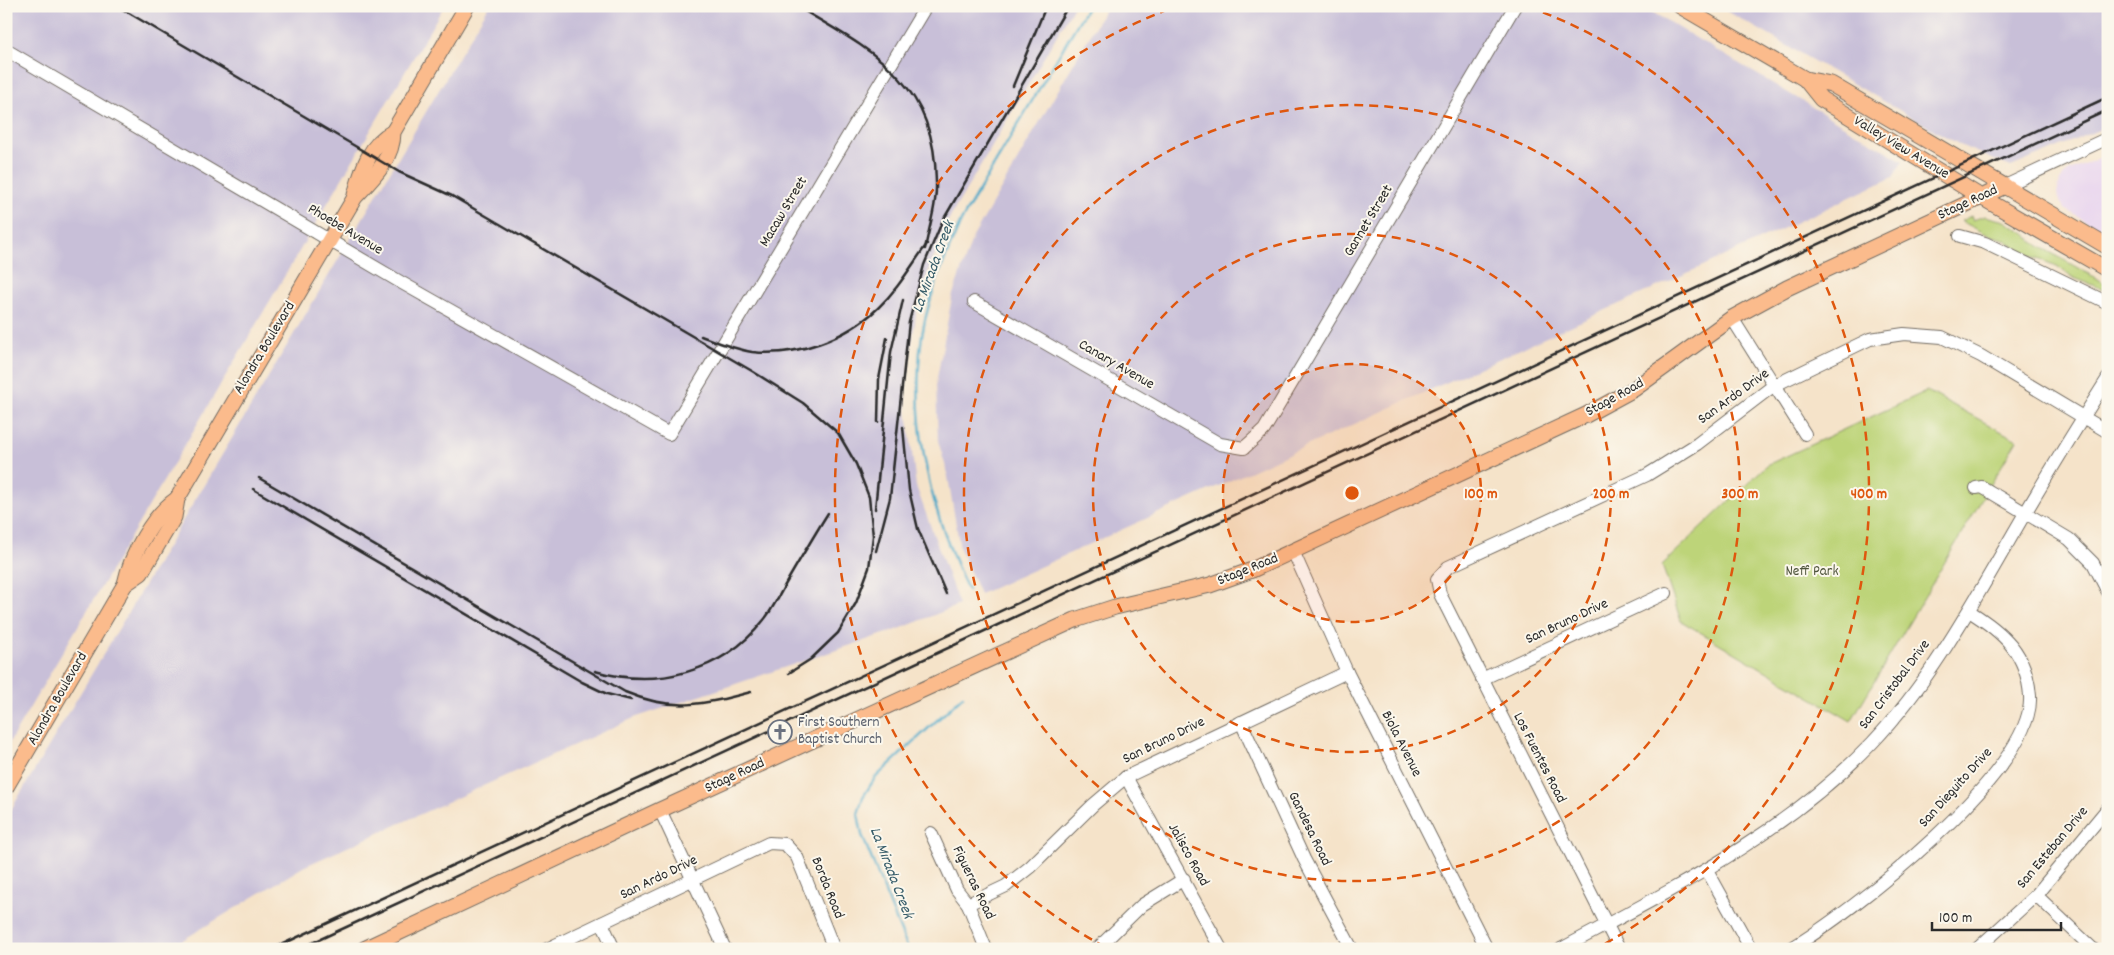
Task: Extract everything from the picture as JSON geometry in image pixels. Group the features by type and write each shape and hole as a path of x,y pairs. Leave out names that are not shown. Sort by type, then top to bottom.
{"main road":[{"name":"Valley View Avenue","path":"1680,6 1805,79 1831,84 2108,247"},
{"name":"Alondra Boulevard","path":"6,788 125,584 141,573 174,517 176,499 355,197 363,168 380,139 393,132 463,8"},
{"name":"Valley View Avenue","path":"1805,79 1821,99 1981,197 2108,270"},
{"name":"Stage Road","path":"364,949 660,810 1075,620 1115,607 1210,585 1293,551 1586,415 1634,390 1732,318 1788,288 2005,186"}],"street":[{"name":"Macaw Street","path":"669,434 926,6"},
{"name":"Gannet Street","path":"1244,448 1264,430 1515,6"},
{"name":"Phoebe Avenue","path":"6,50 402,283 669,434"},
{"name":"Stage Road","path":"2005,186 2108,138"},
{"path":"1960,236 1985,243 2108,303"},
{"name":"Canary Avenue","path":"974,302 1220,444 1244,448"},
{"path":"1732,318 1773,386 1805,434"},
{"name":"San Ardo Drive","path":"1437,579 1448,568 1647,475 1697,444 1773,386 1870,339 1904,334 1942,337 1981,356 2108,432"},
{"name":"San Cristobal Drive","path":"1561,949 1708,870 1776,826 1827,786 1856,758 1894,718 1921,684 1968,611 2025,513 2108,378"},
{"path":"1976,488 1982,487 2075,545 2093,563 2108,592"},
{"name":"Biola Avenue","path":"1293,551 1347,672 1486,949"},
{"name":"Los Fuentes Road","path":"1437,579 1440,594 1619,949"},
{"name":"San Bruno Drive","path":"1482,679 1666,593"},
{"name":"San Dieguito Drive","path":"1790,949 1852,908 1896,874 1944,829 1989,779 2010,751 2022,730 2030,698 2025,668 2013,646 1994,627 1968,611"},
{"name":"San Bruno Drive","path":"968,904 1006,886 1030,867 1093,805 1126,777 1347,672"},
{"name":"Gandesa Road","path":"1241,722 1304,859 1352,949"},
{"name":"Jalisco Road","path":"1126,777 1184,878 1221,949"},
{"name":"San Esteban Drive","path":"1977,949 2036,895 2108,808"},
{"path":"660,810 725,949"},
{"name":"Figueras Road","path":"931,833 956,890 968,904 986,949"},
{"name":"San Ardo Drive","path":"547,949 769,843 785,844"},
{"name":"Borda Road","path":"785,844 797,858 834,949"},
{"path":"1708,870 1751,949"},
{"path":"1097,949 1142,905 1184,878"},
{"path":"2036,895 2092,949"},
{"path":"602,923 614,949"}],"shaded area":[{"path":"6,6 444,6 6,748"},
{"path":"489,6 1074,6 946,224 918,300 905,393 916,486 959,605 899,629 634,718 303,867 168,949 6,949 6,818"},
{"path":"1107,6 1642,6 1903,161 1893,177 1705,265 980,594 960,549 947,471 938,441 936,384 952,297 973,237"},
{"path":"1718,6 2108,6 2108,126 2011,167 1962,146"},
{"path":"2108,154 2108,235 2065,209 2058,199 2057,193 2060,181 2068,172"}],"green space":[{"path":"1971,216 1973,220 1985,216 2004,221 2024,233 2039,246 2108,285 2108,291 2074,278 2057,266 2024,254 2004,239 1988,235 1961,221"},
{"name":"Neff Park","path":"1927,391 2017,440 1851,721 1681,621 1662,565 1767,465"}],"waterway":[{"name":"La Mirada Creek","path":"968,590 944,533 935,504 922,444 918,382 922,334 941,268 961,221 1088,6"},
{"name":"La Mirada Creek","path":"908,949 862,835 858,814 863,797 875,778 963,696"}],"railway":[{"path":"117,6 399,172 452,196 752,371 803,403 838,433 856,464 869,497 873,536 869,568 856,603 838,633 811,659 789,673"},
{"path":"796,6 850,38 873,55 894,73 911,93 924,118 933,147 936,190 925,249"},
{"path":"1013,86 1046,6"},
{"path":"876,551 890,498 909,322 924,265 942,222 1068,6"},
{"path":"272,949 2108,97"},
{"path":"299,949 2108,110"},
{"path":"701,336 752,352 786,352 819,344 851,329 878,308 898,285 927,244"},
{"path":"875,509 891,352 903,300"},
{"path":"878,422 879,379 887,338"},
{"path":"903,427 909,490 918,529 946,594"},
{"path":"259,478 625,692 642,698 673,704 702,703 751,692"},
{"path":"253,489 582,682 607,694 631,700"},
{"path":"595,671 618,676 664,677 687,672 708,664 728,653 747,639 766,617 828,513"}],"place":[{"name":"First Southern Baptist Church","path":"780,732"}]}
